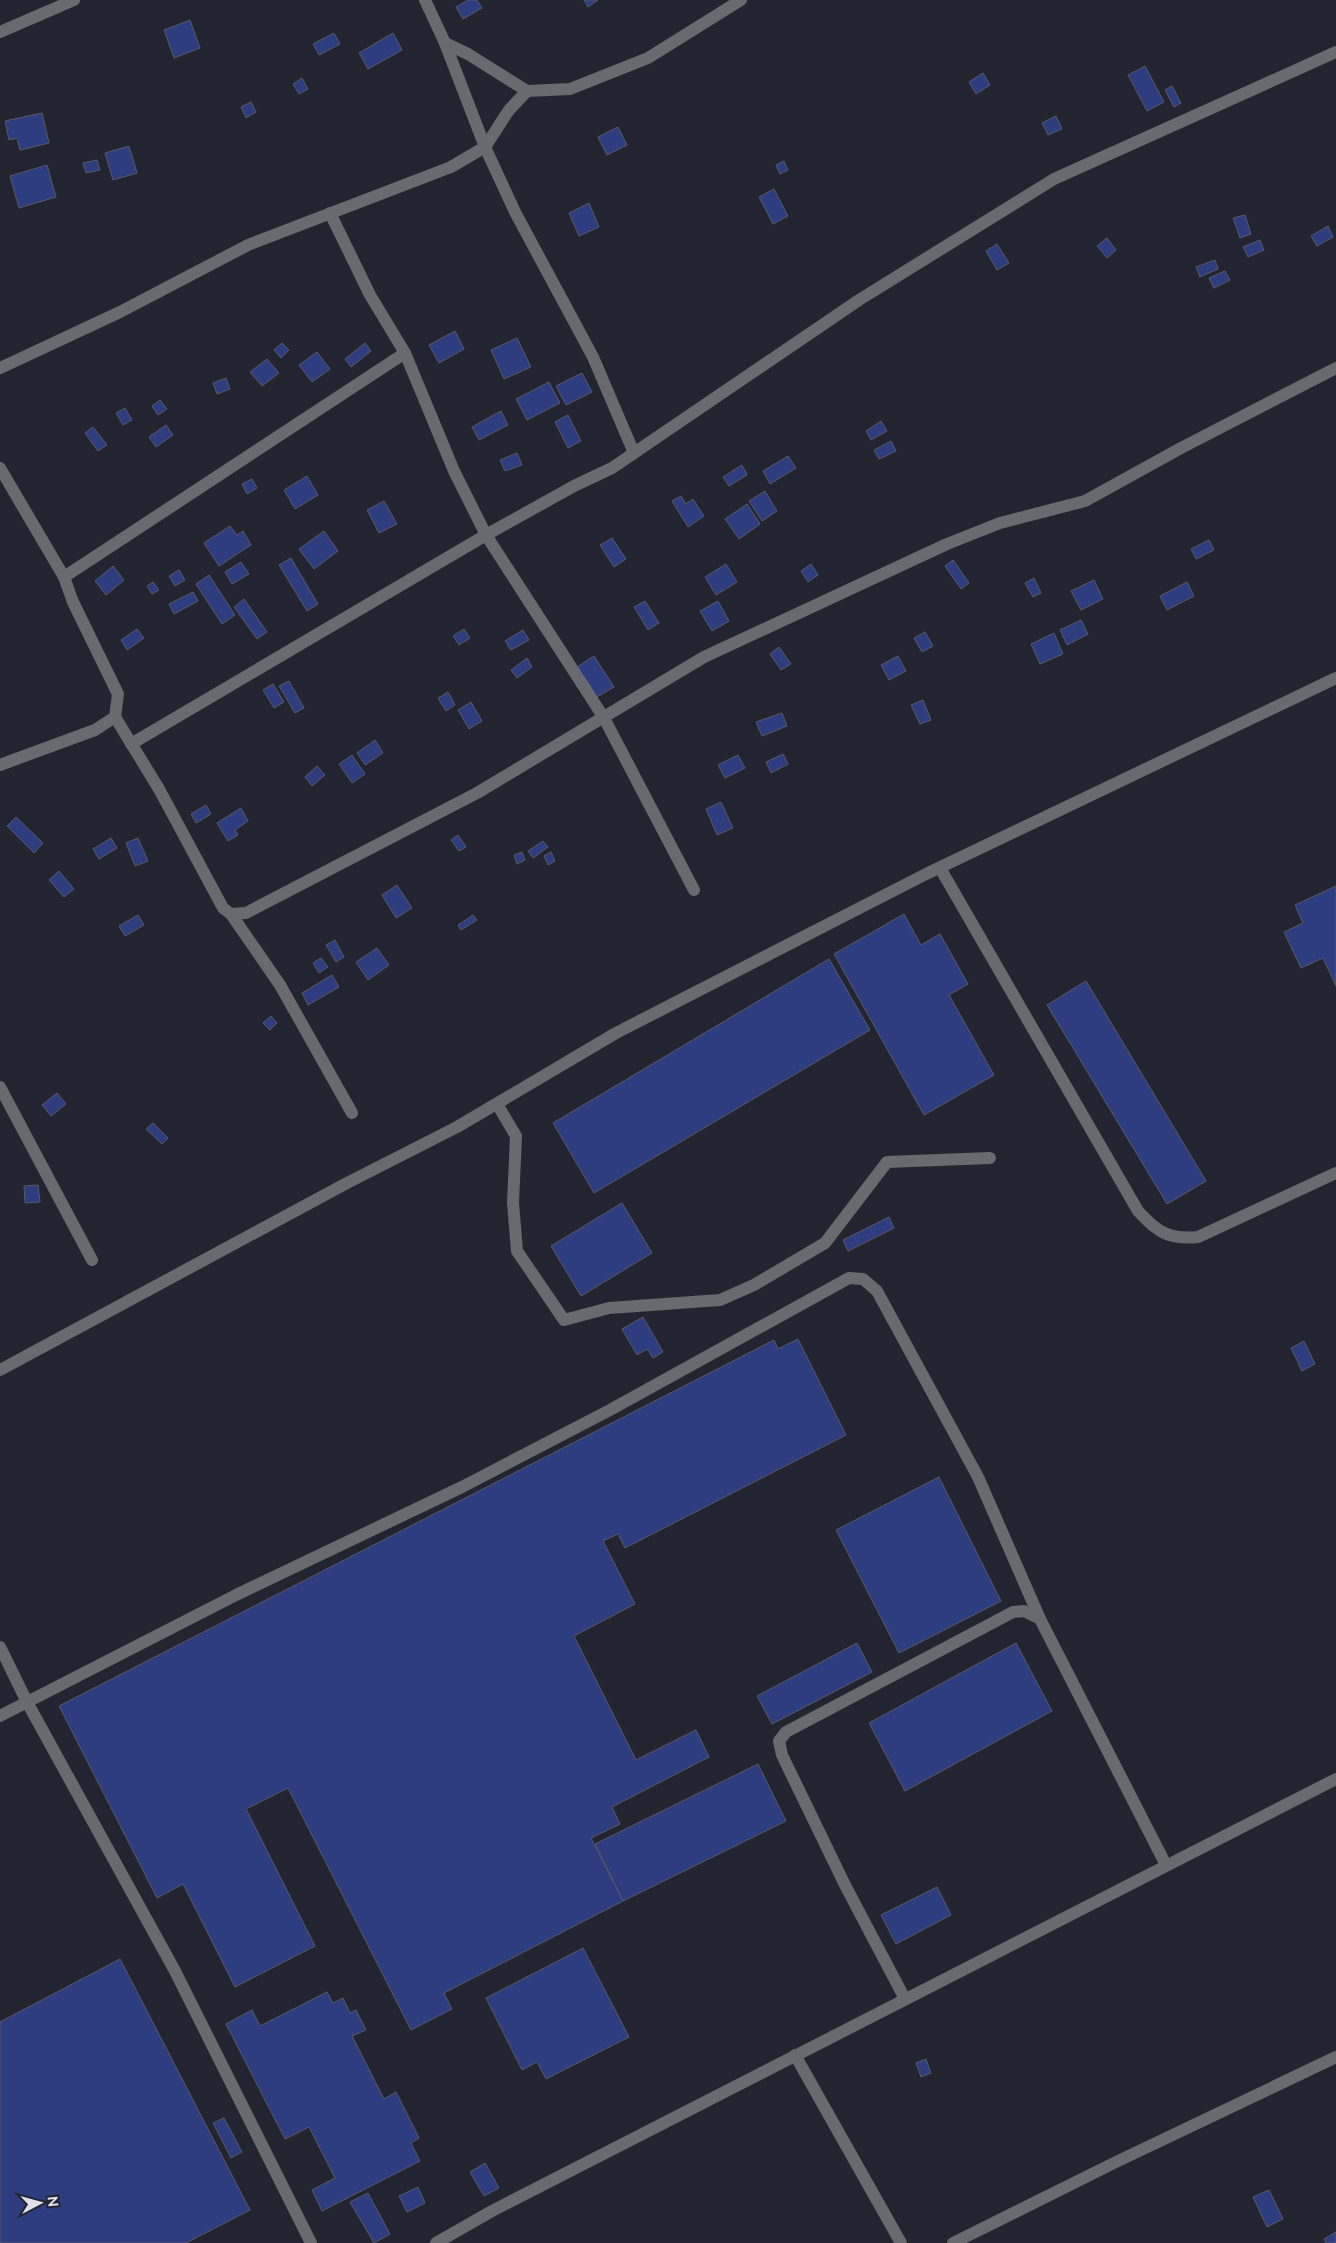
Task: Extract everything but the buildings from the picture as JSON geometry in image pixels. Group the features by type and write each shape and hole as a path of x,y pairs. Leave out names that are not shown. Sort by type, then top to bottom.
{"street":[{"path":"0,32 74,0"},
{"path":"425,0 445,43 485,147 524,228 594,357 634,453"},
{"path":"445,43 468,54 527,91 570,89 648,58 741,0"},
{"path":"132,744 486,536 574,486 612,468 859,300 1054,179 1336,52"},
{"path":"0,368 120,312 248,245 451,167 485,147 515,101 527,91"},
{"path":"330,213 370,295 404,353 454,471 486,536 604,718 694,890"},
{"path":"64,577 404,353"},
{"path":"231,914 246,913 468,797 704,657 947,544 1000,523 1085,501 1336,368"},
{"path":"0,468 64,577 73,602 118,694 115,717 159,789 223,908 231,914 280,985 352,1113"},
{"path":"0,1370 497,1104 616,1033 940,868 1336,678"},
{"path":"0,765 95,730 115,717"},
{"path":"940,868 1138,1211 1153,1228 1177,1238 1198,1237 1336,1173"},
{"path":"0,1087 92,1260"},
{"path":"497,1104 516,1136 513,1203 516,1251 564,1320 609,1308 720,1300 754,1285 825,1243 887,1162 990,1158"},
{"path":"0,1716 236,1595 471,1483 610,1410 849,1278 863,1279 877,1291 978,1477 1040,1619 1166,1865"},
{"path":"905,1999 845,1885 782,1755 779,1741 786,1732 1013,1612 1024,1611 1040,1619"},
{"path":"0,1647 27,1702 175,1971 311,2243"},
{"path":"436,2243 492,2212 905,1999 1336,1779"},
{"path":"795,2056 901,2243"},
{"path":"954,2243 1116,2162 1336,2057"}]}
